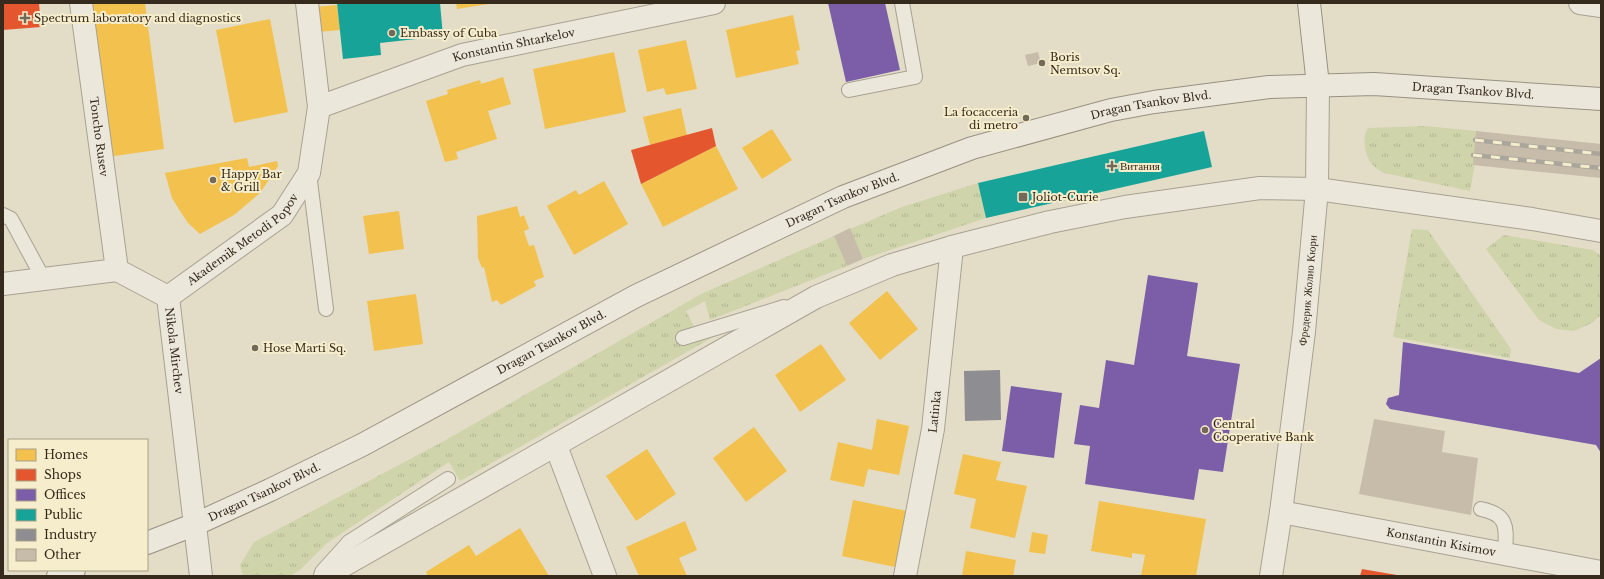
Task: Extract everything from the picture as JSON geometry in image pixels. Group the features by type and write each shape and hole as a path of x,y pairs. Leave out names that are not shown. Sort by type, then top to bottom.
{"street":[{"name":"Toncho Rusev","path":"80,3 117,270"},
{"name":"Akademik Metodi Popov","path":"168,296 282,216 309,174 319,108 307,3"},
{"name":"Konstantin Shtarkelov","path":"319,108 462,55 714,3"},
{"name":"Фредерик Жолио Кюри","path":"1270,576 1281,512 1303,339 1317,189 1318,85 1309,3"},
{"path":"1580,3 1601,6"},
{"name":"Dragan Tsankov Blvd.","path":"148,543 196,524 362,445 636,296 843,197 972,148 1112,110 1154,102 1269,87 1380,84 1601,99"},
{"path":"325,576 818,296 892,265 952,246 1050,222 1125,207 1260,188 1317,189 1532,219 1601,231"},
{"name":"Latinka","path":"906,576 933,429 952,246"},
{"path":"3,284 117,270"},
{"name":"Nikola Mirchev","path":"117,270 168,296 201,576"},
{"path":"556,446 605,576"},
{"name":"Konstantin Kisimov","path":"1281,512 1601,572"},
{"path":"58,576 71,571"}],"lane":[{"path":"849,90 915,77 902,3"},
{"name":"Akademik Metodi Popov","path":"309,174 326,309"},
{"path":"3,215 10,219 44,280"},
{"path":"683,338 818,296"},
{"path":"318,576 349,542 448,479"},
{"path":"1480,509 1492,511 1502,519 1506,528 1505,554"}],"green space":[{"path":"1425,126 1476,131 1474,170 1470,191 1384,173 1376,168 1368,158 1364,142 1368,128"},
{"path":"978,183 986,218 863,259 850,229 902,207"},
{"path":"1412,229 1428,230 1511,349 1510,358 1393,337"},
{"path":"1504,235 1593,250 1601,256 1601,315 1592,323 1574,331 1556,329 1539,320 1486,249"},
{"path":"834,236 847,266 710,320 705,301 686,311 701,340 722,332 460,481 449,462 327,543 300,570 290,576 243,576 240,565 254,542 444,441 703,293"}],"building: Homes":[{"path":"86,3 145,3 164,149 107,157"},
{"path":"456,3 489,3 489,4 457,9"},
{"path":"337,5 340,30 318,32 315,7"},
{"path":"793,15 800,50 796,51 799,64 736,78 726,30"},
{"path":"270,19 288,112 234,123 216,30"},
{"path":"686,40 697,89 666,95 664,88 647,92 638,50"},
{"path":"614,52 626,112 545,129 533,69"},
{"path":"503,77 511,104 488,111 497,139 456,152 458,159 445,162 426,101 448,94 447,90 480,80 481,84"},
{"path":"681,108 687,136 650,145 643,117"},
{"path":"772,129 792,160 762,179 742,148"},
{"path":"716,146 738,189 663,227 641,184"},
{"path":"247,158 249,167 277,161 278,166 260,193 234,215 200,234 188,223 172,198 165,173"},
{"path":"604,181 628,224 574,255 547,206 576,190 579,195"},
{"path":"517,206 520,217 524,215 529,229 524,231 529,246 534,245 544,277 534,281 536,286 501,305 497,300 492,302 484,267 482,268 478,258 477,216"},
{"path":"399,211 404,249 369,254 363,216"},
{"path":"887,291 918,329 880,360 849,323"},
{"path":"416,294 423,344 374,351 367,301"},
{"path":"821,344 846,380 800,412 775,375"},
{"path":"877,419 909,426 899,475 868,469 864,487 830,480 838,442 872,450"},
{"path":"754,427 787,471 746,502 713,458"},
{"path":"647,449 676,494 636,521 606,476"},
{"path":"963,454 1001,462 996,480 1027,486 1015,538 970,528 976,499 954,494"},
{"path":"853,500 907,511 895,567 842,556"},
{"path":"1099,501 1206,519 1196,576 1141,576 1145,555 1132,553 1132,558 1091,551"},
{"path":"685,521 697,550 679,558 687,576 639,576 626,547"},
{"path":"520,528 549,576 428,576 426,572 469,545 476,556"},
{"path":"1032,532 1048,535 1045,554 1029,552"},
{"path":"966,551 1016,560 1013,576 962,576"}],"building: Shops":[{"path":"3,3 39,3 41,27 3,30"},
{"path":"712,128 716,146 641,184 631,150"},
{"path":"1362,569 1397,575 1397,576 1360,576"}],"building: Offices":[{"path":"828,3 885,3 900,70 846,82"},
{"path":"1148,275 1198,283 1187,356 1240,364 1223,472 1199,469 1194,500 1085,484 1090,446 1074,444 1080,405 1099,408 1106,360 1134,365"},
{"path":"1403,342 1579,373 1601,358 1601,453 1596,445 1390,409 1386,404 1388,398 1399,395"},
{"path":"1011,386 1062,393 1054,458 1002,451"}],"building: Public":[{"name":"Embassy of Cuba","path":"337,3 440,3 443,36 380,43 381,55 343,59"},
{"path":"1204,131 1212,167 986,218 978,183"}],"building: Industry":[{"path":"1000,370 1001,420 965,421 964,371"}],"building: Other":[{"path":"1038,52 1041,63 1028,66 1025,55"},
{"path":"1476,131 1601,144 1601,178 1473,165"},
{"path":"850,228 863,259 847,266 834,236"},
{"path":"1374,419 1445,431 1442,452 1478,458 1471,515 1359,494"}],"railway":[{"path":"1475,140 1601,154"},
{"path":"1473,155 1601,168"}],"place":[{"name":"Spectrum laboratory and diagnostics","path":"25,18"},
{"name":"Embassy of Cuba","path":"392,33"},
{"name":"Boris Nemtsov Sq.","path":"1042,63"},
{"name":"La focacceria di metro","path":"1026,118"},
{"name":"Витания","path":"1112,166"},
{"name":"Happy Bar & Grill","path":"213,180"},
{"name":"Joliot-Curie","path":"1023,197"},
{"name":"Hose Marti Sq.","path":"255,348"},
{"name":"Central Cooperative Bank","path":"1205,430"}]}
